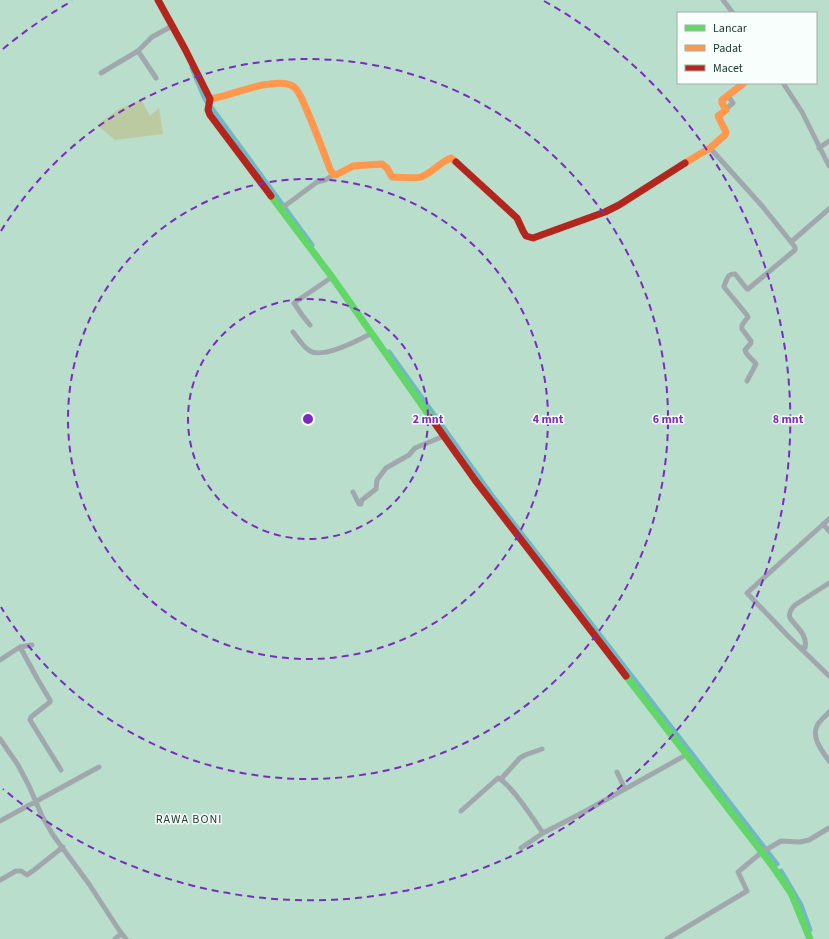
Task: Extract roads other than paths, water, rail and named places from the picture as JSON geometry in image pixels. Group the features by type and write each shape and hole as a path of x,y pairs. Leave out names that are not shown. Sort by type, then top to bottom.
{"street":[{"path":"158,0 171,26 192,61 209,103 207,111 283,207 475,480 686,755 765,850 791,893 810,939"},
{"path":"723,0 732,12"},
{"path":"100,73 138,51 152,37 171,26"},
{"path":"138,51 156,78"},
{"path":"209,103 232,94 260,86 285,83 295,87 303,102 330,170 334,175"},
{"path":"283,207 317,182 325,180 353,166 382,164 387,168 392,177 420,178 451,158 518,219 524,234 527,237 533,238 605,212 619,205 682,164 710,148 725,135 726,132 718,116 726,109 722,102 743,84"},
{"path":"784,84 802,112 829,166"},
{"path":"819,148 829,141"},
{"path":"710,148 763,207 795,247 795,250 748,288 735,274 729,274 727,277 724,287 748,317 742,326 742,329 751,341 745,350 745,353 755,361 756,364 747,381"},
{"path":"791,242 829,209"},
{"path":"310,325 294,303 332,277"},
{"path":"293,332 310,351 318,353 325,353 334,350 372,333"},
{"path":"353,492 360,504 362,500 376,488 377,480 386,468 409,455 415,448 444,436"},
{"path":"829,519 747,593 829,676"},
{"path":"823,524 829,531"},
{"path":"799,647 805,648 806,640 790,618 789,615 791,609 829,583"},
{"path":"0,660 20,647 32,645"},
{"path":"20,647 50,700 50,702 31,717 30,720 62,770"},
{"path":"829,712 817,725 815,733 819,744 829,761"},
{"path":"0,739 18,765 42,816 126,939"},
{"path":"461,810 496,779 501,779 520,758 542,749"},
{"path":"521,848 543,833 686,755"},
{"path":"0,821 99,767"},
{"path":"617,772 625,788"},
{"path":"501,779 514,793 543,833"},
{"path":"667,939 747,891 738,872 765,850 781,840 804,842 829,828"},
{"path":"0,880 16,871 21,871 27,875 63,847"},
{"path":"115,939 122,934"}],"waterway":[{"path":"192,68 205,99 312,245"},
{"path":"389,352 491,494 777,864"},
{"path":"781,871 801,905 810,930"}],"district":[{"name":"RAWA BONI","path":"189,819"}]}
